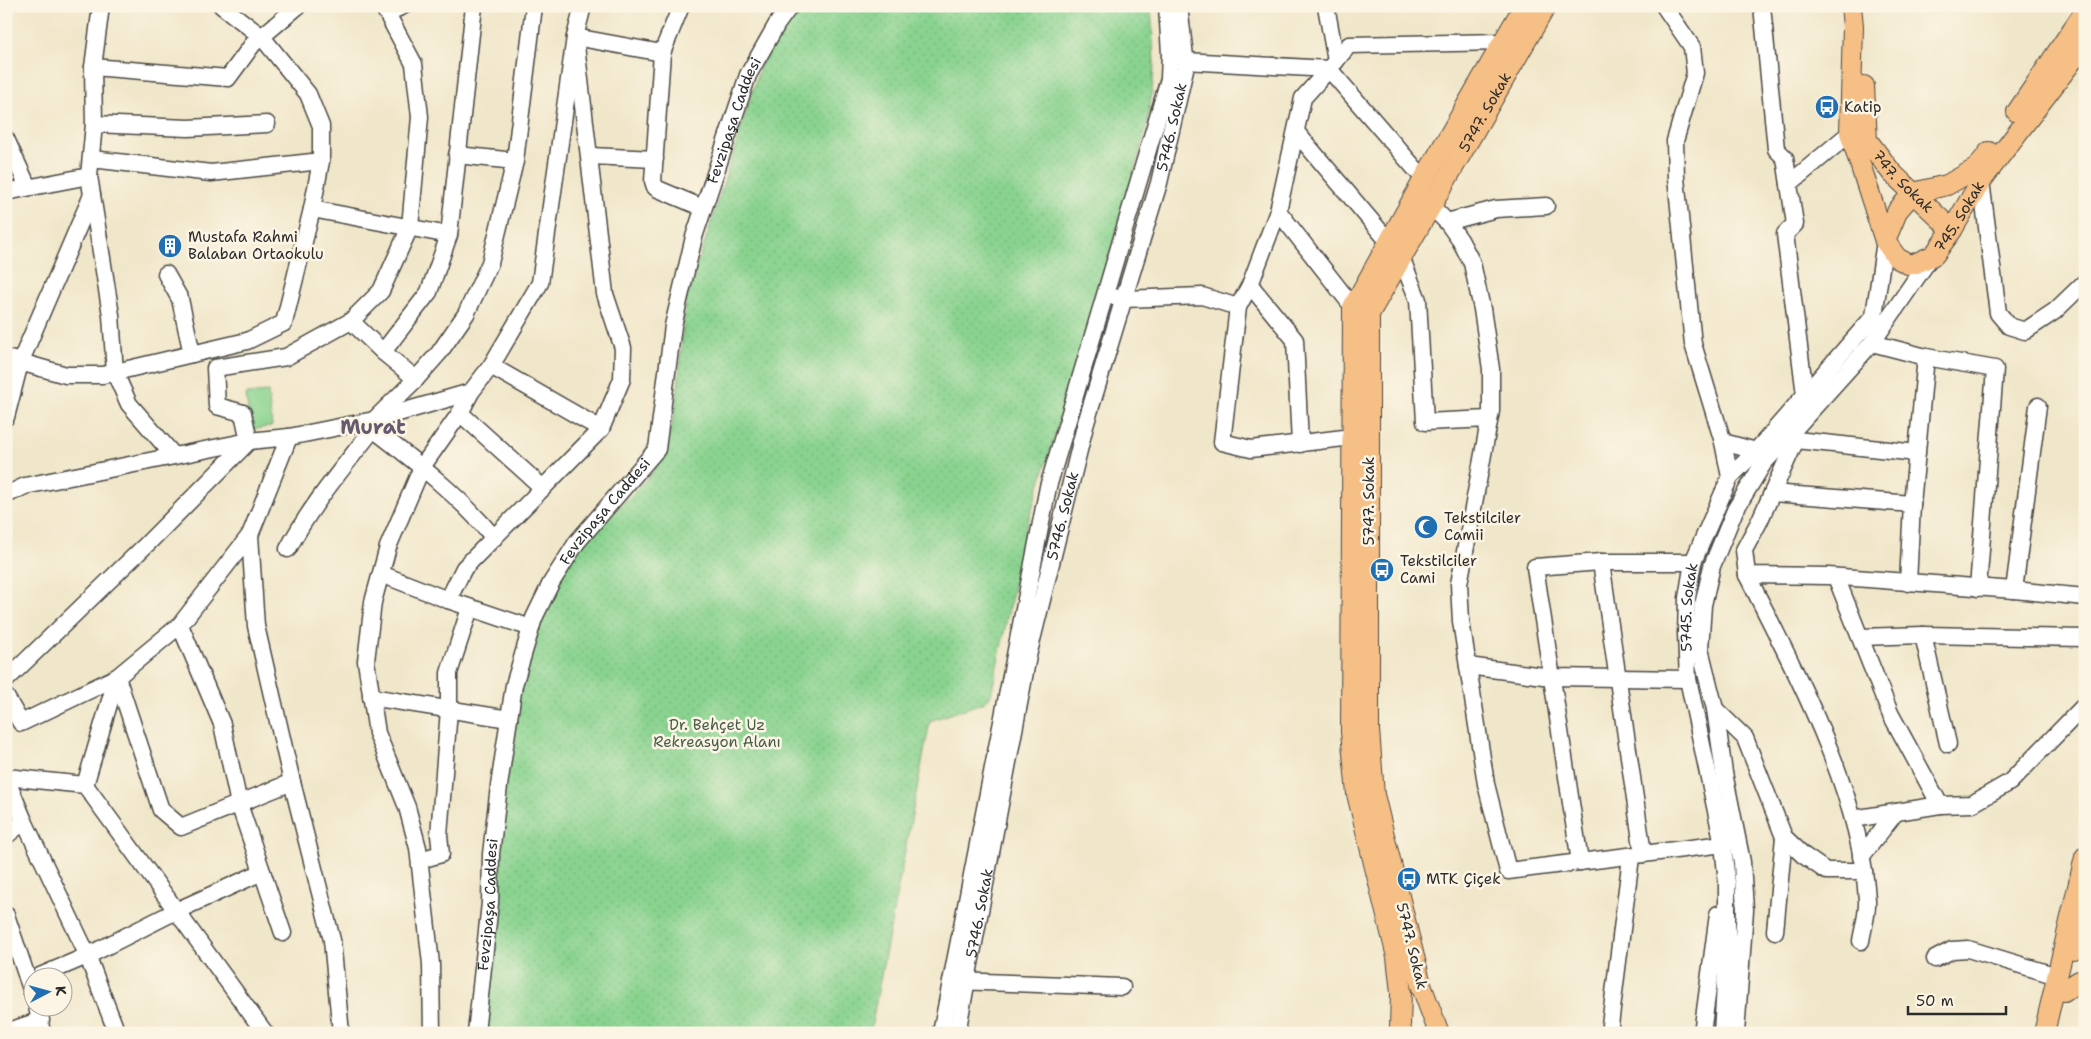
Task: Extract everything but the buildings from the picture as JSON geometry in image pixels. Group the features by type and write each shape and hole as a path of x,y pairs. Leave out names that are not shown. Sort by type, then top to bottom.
{"main road":[{"name":"5747. Sokak","path":"1439,1033 1421,985 1374,794 1369,730 1369,314 1424,179 1524,6"},
{"name":"5747. Sokak","path":"1402,1033 1400,1027 1401,993 1396,958 1358,794 1351,732 1353,308 1395,250 1431,206 1546,6"},
{"name":"747. Sokak","path":"1851,6 1853,26 1850,133 1885,241"},
{"name":"747. Sokak","path":"1862,6 1864,105 1867,140 1892,173 1952,230"},
{"name":"745. Sokak","path":"1913,193 1948,185 1978,168 2010,124 2085,11"},
{"name":"745. Sokak","path":"1885,241 1897,258 1908,264 1930,258 1934,255 1952,230 1981,181 2085,44"},
{"path":"1885,241 1898,210 1913,193"},
{"path":"2057,1033 2061,984 2085,858"},
{"path":"2044,1033 2085,921"},
{"path":"2061,984 2085,980"}],"street":[{"path":"101,6 93,67 94,124 89,176 111,315 114,373 130,404 174,456"},
{"path":"13,361 66,375 103,375 247,341 284,324 312,209 321,161 321,126 308,94 262,37 222,6"},
{"path":"93,67 228,78 244,55 298,6"},
{"path":"249,441 243,413 217,406 215,368 286,357 350,321 381,291 410,227 420,117 414,64 385,10 403,6"},
{"path":"383,352 429,292 449,235 474,6"},
{"path":"288,549 300,525 373,424 440,353 466,314 486,272 490,263 515,161 534,6"},
{"path":"432,1033 431,964 418,848 407,807 377,733 366,661 373,602 388,547 422,467 460,412 471,392 491,366 540,283 575,37 583,6"},
{"path":"681,6 662,53 653,181 655,187 703,208"},
{"name":"Fevzipaşa Caddesi","path":"476,1033 490,903 491,854 509,718 514,685 531,628 551,583 577,542 657,449 674,326 694,237 748,75 777,24 790,6"},
{"name":"5746. Sokak","path":"941,1033 1048,487 1168,79 1170,54 1167,6"},
{"name":"5746. Sokak","path":"957,1033 1028,656 1085,426 1159,184 1185,61 1179,6"},
{"path":"1326,6 1333,65 1424,179"},
{"path":"1664,6 1692,47 1694,73 1674,141 1676,178 1693,344 1723,442 1730,478"},
{"path":"1762,6 1776,149 1785,158 1795,224 1785,234 1805,395"},
{"path":"575,37 662,53"},
{"path":"448,600 464,568 601,429 622,379 623,348 605,294 575,37"},
{"path":"1352,437 1251,449 1222,442 1238,307 1250,285 1278,211 1303,98 1349,46 1503,42"},
{"path":"1185,61 1333,65"},
{"path":"94,124 188,128 267,124"},
{"path":"1296,132 1395,250 1418,300 1425,422 1490,419"},
{"path":"1789,184 1850,133"},
{"path":"6,139 28,187"},
{"path":"458,155 515,161"},
{"path":"590,156 655,158"},
{"path":"92,158 211,173 321,161"},
{"path":"6,192 89,176"},
{"path":"1981,181 1998,313 2008,326 2025,331 2055,311 2085,282"},
{"path":"6,416 13,361 92,195"},
{"path":"1431,206 1447,222 1460,240 1472,263 1482,309 1491,370 1490,419 1460,584 1461,621 1486,784 1508,871 1723,844"},
{"path":"1447,222 1496,209 1546,206"},
{"path":"312,209 449,235"},
{"path":"1278,211 1353,308"},
{"name":"5745. Sokak","path":"1722,1033 1727,953 1727,883 1723,844 1688,679 1687,616 1692,562 1730,478 1756,452 1874,316 1885,241"},
{"name":"5745. Sokak","path":"1736,1033 1745,910 1742,862 1724,773 1715,709 1700,649 1703,605 1712,566 1735,510 1752,479 1763,464 1793,438 1872,343 1930,258"},
{"path":"166,274 180,299 192,354"},
{"path":"1250,285 1295,340 1300,444"},
{"path":"1104,295 1124,299 1202,296 1238,307"},
{"path":"350,321 383,352 416,379"},
{"path":"1872,343 1926,357 1995,369 1978,588"},
{"path":"1908,583 1912,504 1926,357"},
{"path":"491,366 601,429"},
{"path":"6,495 25,486 249,441 373,424 471,392"},
{"path":"2014,590 2038,406"},
{"path":"460,412 543,488"},
{"path":"373,424 480,520 494,538"},
{"path":"6,697 21,723 117,677 180,625 250,535 289,437"},
{"path":"1861,941 1868,902 1853,819 1829,750 1786,652 1746,574 1744,550 1772,492 1793,438 1917,454"},
{"path":"6,680 147,544 249,441"},
{"path":"1723,442 1756,452"},
{"path":"1772,492 1912,504"},
{"path":"250,535 256,626 292,782 332,940 341,1033"},
{"path":"1580,862 1535,568 1601,562 1692,562"},
{"path":"1601,562 1617,678 1637,855 1609,1033"},
{"path":"381,574 470,608 531,628"},
{"path":"1746,574 1836,577 2085,597"},
{"path":"1836,577 1890,713 1940,805"},
{"path":"420,860 440,854 439,835 449,710 449,673 470,608"},
{"path":"180,625 222,724 239,804 283,933"},
{"path":"1860,637 1923,634 2085,638"},
{"path":"1923,634 1948,744"},
{"path":"1468,666 1551,677 1688,679"},
{"path":"117,677 161,810 181,827 292,782"},
{"path":"85,785 117,677"},
{"path":"371,697 509,718"},
{"path":"1853,819 1940,805 1972,804 2010,782 2085,706"},
{"path":"1715,709 1745,738 1784,837 1803,855 1826,871 1862,864 1896,812"},
{"path":"117,1033 88,956 24,821 7,777 85,785 265,1033"},
{"path":"6,836 24,821"},
{"path":"1775,932 1784,837"},
{"path":"67,966 176,911 262,872"},
{"path":"1702,1033 1721,890 1727,883"},
{"path":"6,915 27,966"},
{"path":"1935,959 1952,950 1968,949 2061,984"},
{"path":"950,982 1122,987"},
{"path":"6,1032 40,1020"}],"green space":[{"name":"Dr. Behçet Uz Rekreasyon Alanı","path":"795,6 1151,6 1154,64 1152,93 1146,130 1091,318 1026,528 991,695 985,702 930,721 870,1033 484,1033 499,785 533,629 574,552 651,474 662,457 670,434 677,399 685,306 689,287 762,61"},
{"path":"268,392 272,426 250,430 246,394"}],"place":[{"name":"Katip","path":"1827,107"},
{"name":"Mustafa Rahmi Balaban Ortaokulu","path":"170,246"},
{"name":"Tekstilciler Camii","path":"1426,527"},
{"name":"Tekstilciler Cami","path":"1382,570"},
{"name":"MTK Çiçek","path":"1409,879"}],"district":[{"name":"Murat","path":"373,427"}]}
